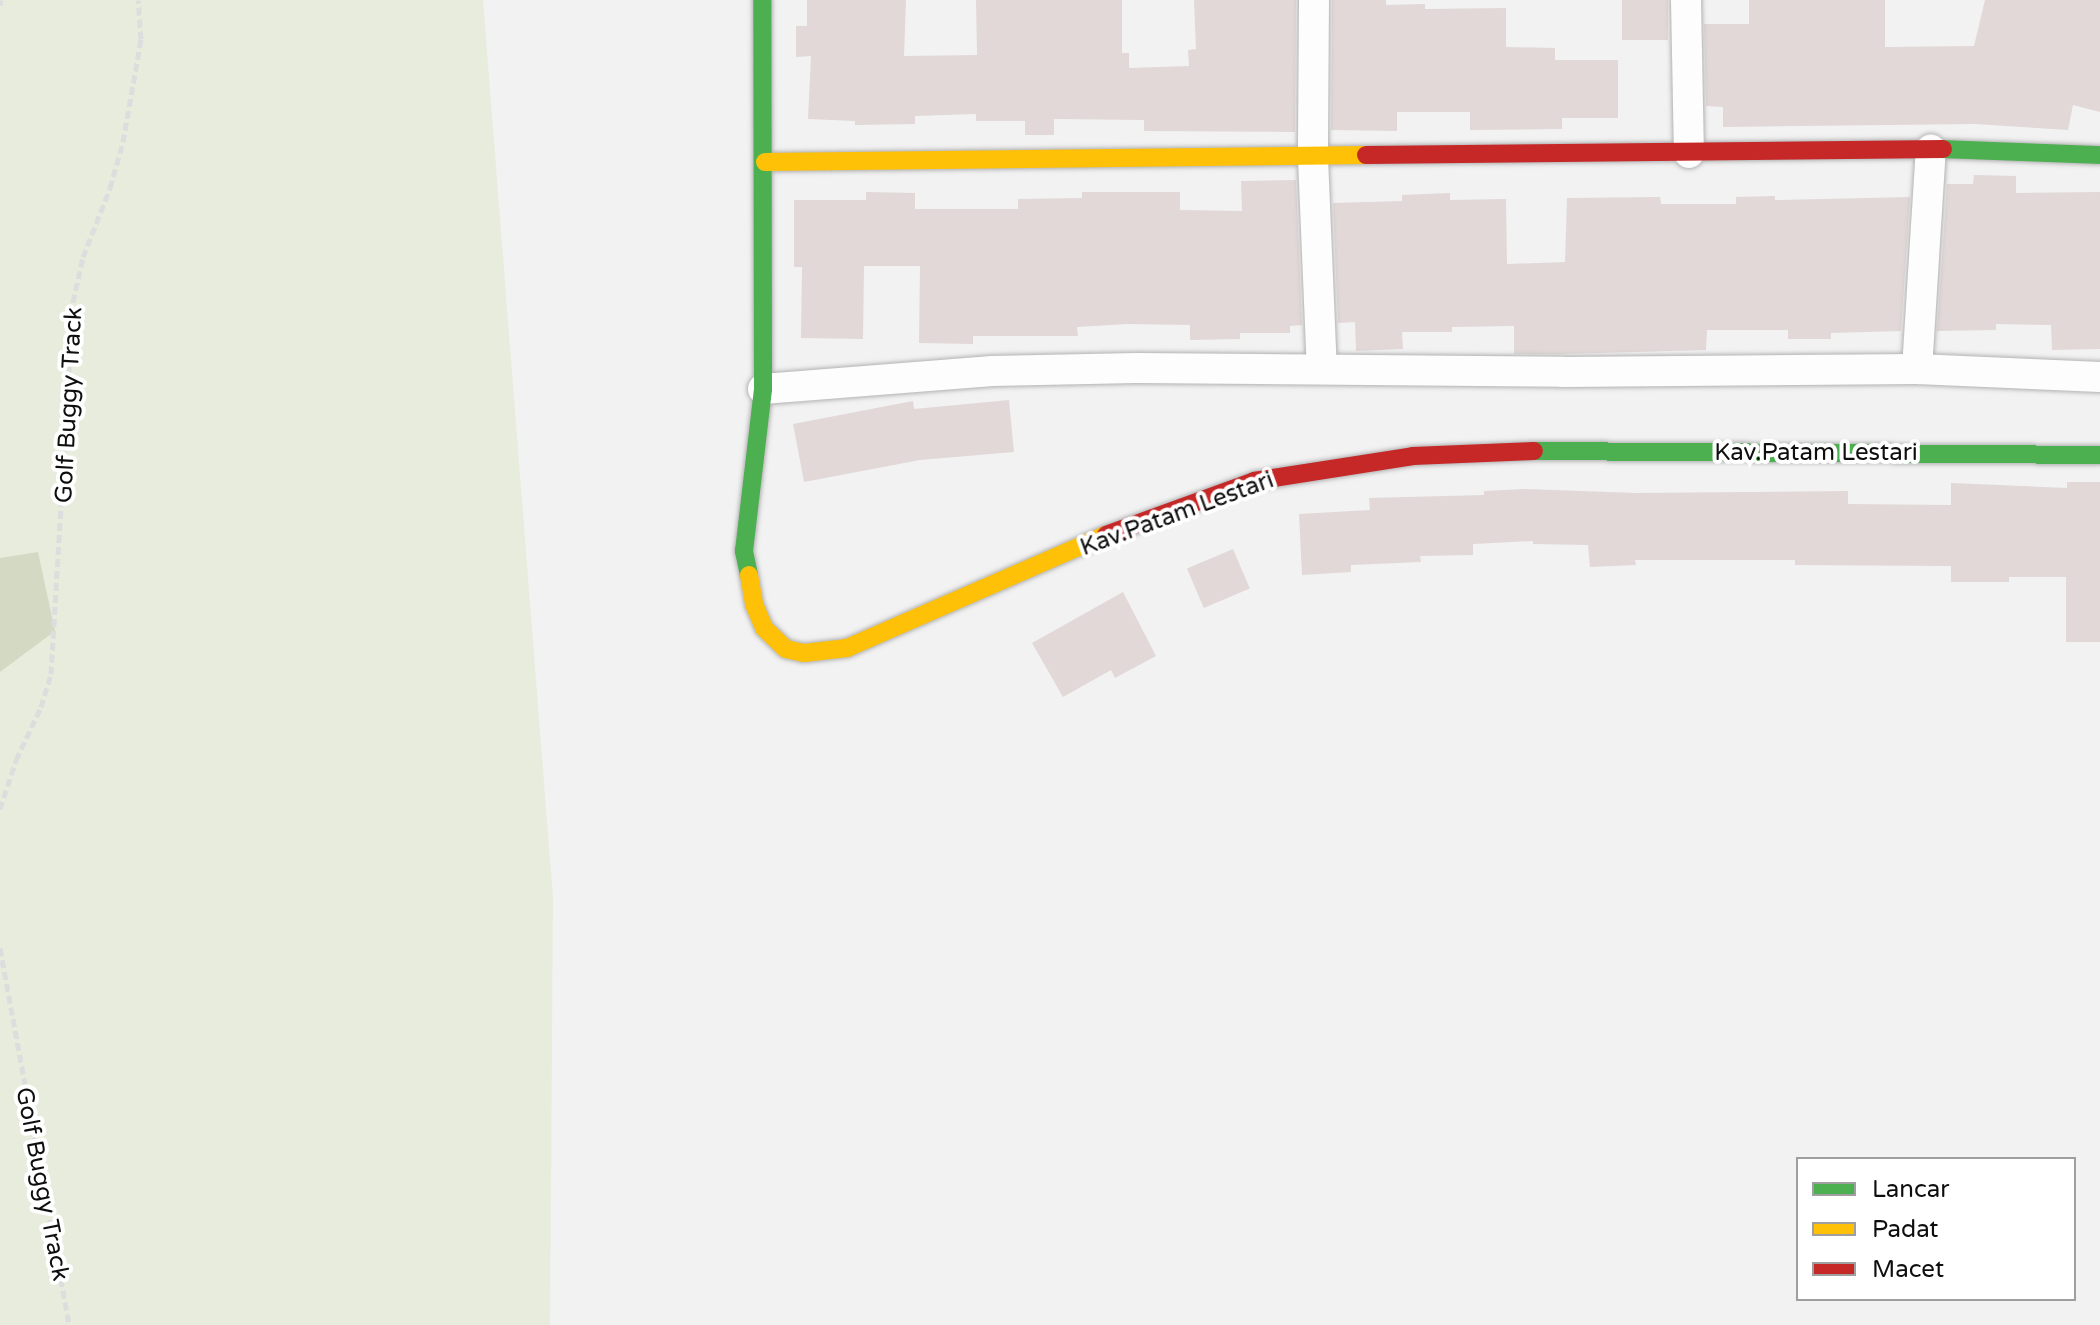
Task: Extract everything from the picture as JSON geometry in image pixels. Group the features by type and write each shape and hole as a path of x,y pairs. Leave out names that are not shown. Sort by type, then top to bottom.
{"street":[{"name":"Kav.Patam Lestari","path":"762,0 765,162 763,389 744,551 747,578 764,628 786,649 804,653 847,648 877,638 1128,526 1254,481 1339,466 1413,456 1565,450 2100,455"},
{"path":"1314,0 1313,158 1322,369"},
{"path":"1686,0 1689,153"},
{"path":"765,162 1931,149 2100,155"},
{"path":"1917,369 1931,149"},
{"path":"763,389 992,371 1917,369 2100,377"}],"path":[{"name":"Golf Buggy Track","path":"0,809 51,674 73,302 83,257 110,188 123,142 141,39 138,0"},
{"name":"Golf Buggy Track","path":"0,948 69,1325"}],"shaded area":[{"path":"0,0 483,0 553,898 550,1325 0,1325"}],"green space":[{"path":"38,552 55,631 0,672 0,558"}],"building":[{"path":"807,0 906,0 904,56 977,55 976,0 1122,0 1122,53 1129,53 1129,68 1189,66 1188,50 1196,49 1194,0 1296,0 1295,132 1144,131 1144,120 1054,119 1054,135 1025,135 1025,121 976,121 976,114 915,116 915,124 855,125 855,121 808,119 811,56 796,57 796,26 807,26"},
{"path":"1332,0 1386,0 1386,5 1425,4 1425,9 1506,8 1506,47 1555,48 1555,60 1618,60 1618,118 1562,118 1562,129 1470,130 1470,112 1397,112 1397,131 1331,130"},
{"path":"1622,0 1668,0 1668,40 1622,40"},
{"path":"1749,0 1885,0 1885,47 1974,46 1985,0 2100,0 2100,112 2073,105 2068,130 1975,124 1723,127 1723,107 1706,106 1704,24 1749,24"},
{"path":"1974,175 2016,176 2016,193 2100,192 2100,349 2052,350 2051,325 1996,324 1996,330 1937,331 1947,184 1973,184"},
{"path":"1296,180 1302,325 1290,326 1290,333 1240,333 1240,339 1190,340 1190,325 1127,324 1077,327 1078,336 973,336 973,344 919,343 920,266 864,266 863,339 801,338 802,267 794,267 794,200 866,200 866,192 915,193 915,209 1018,209 1018,199 1082,198 1082,192 1180,192 1180,210 1242,211 1241,181"},
{"path":"1450,193 1450,200 1506,199 1507,264 1565,262 1567,198 1660,197 1661,204 1736,204 1736,197 1775,196 1775,200 1910,197 1901,331 1831,333 1831,339 1788,339 1788,330 1707,330 1706,350 1514,354 1514,326 1452,327 1452,332 1402,332 1403,349 1356,351 1355,322 1338,323 1333,203 1402,201 1402,195"},
{"path":"1009,400 1014,452 920,460 804,482 793,424 913,401 914,409"},
{"path":"2067,482 2100,482 2100,642 2066,642 2066,577 2009,577 2009,582 1951,582 1951,566 1795,565 1795,560 1635,560 1636,565 1590,567 1588,545 1533,544 1533,541 1473,544 1473,555 1420,556 1421,562 1351,565 1351,572 1302,575 1299,514 1370,510 1369,498 1484,495 1484,491 1525,489 1636,493 1848,491 1848,504 1951,505 1951,483 2067,488"},
{"path":"1233,549 1250,589 1204,608 1187,569"},
{"path":"1123,592 1156,656 1115,678 1111,670 1063,697 1032,643"}],"traffic: fast":[{"path":"749,575 744,551 763,389 762,0"},
{"path":"1943,149 2100,155"},
{"path":"1534,451 2100,455"}],"traffic: slow":[{"path":"765,162 1366,155"},
{"path":"749,575 754,604 764,628 786,649 804,653 847,648 1106,535"}],"traffic: jam":[{"path":"1366,155 1943,149"},
{"path":"1106,535 1254,481 1413,456 1534,451"}]}
